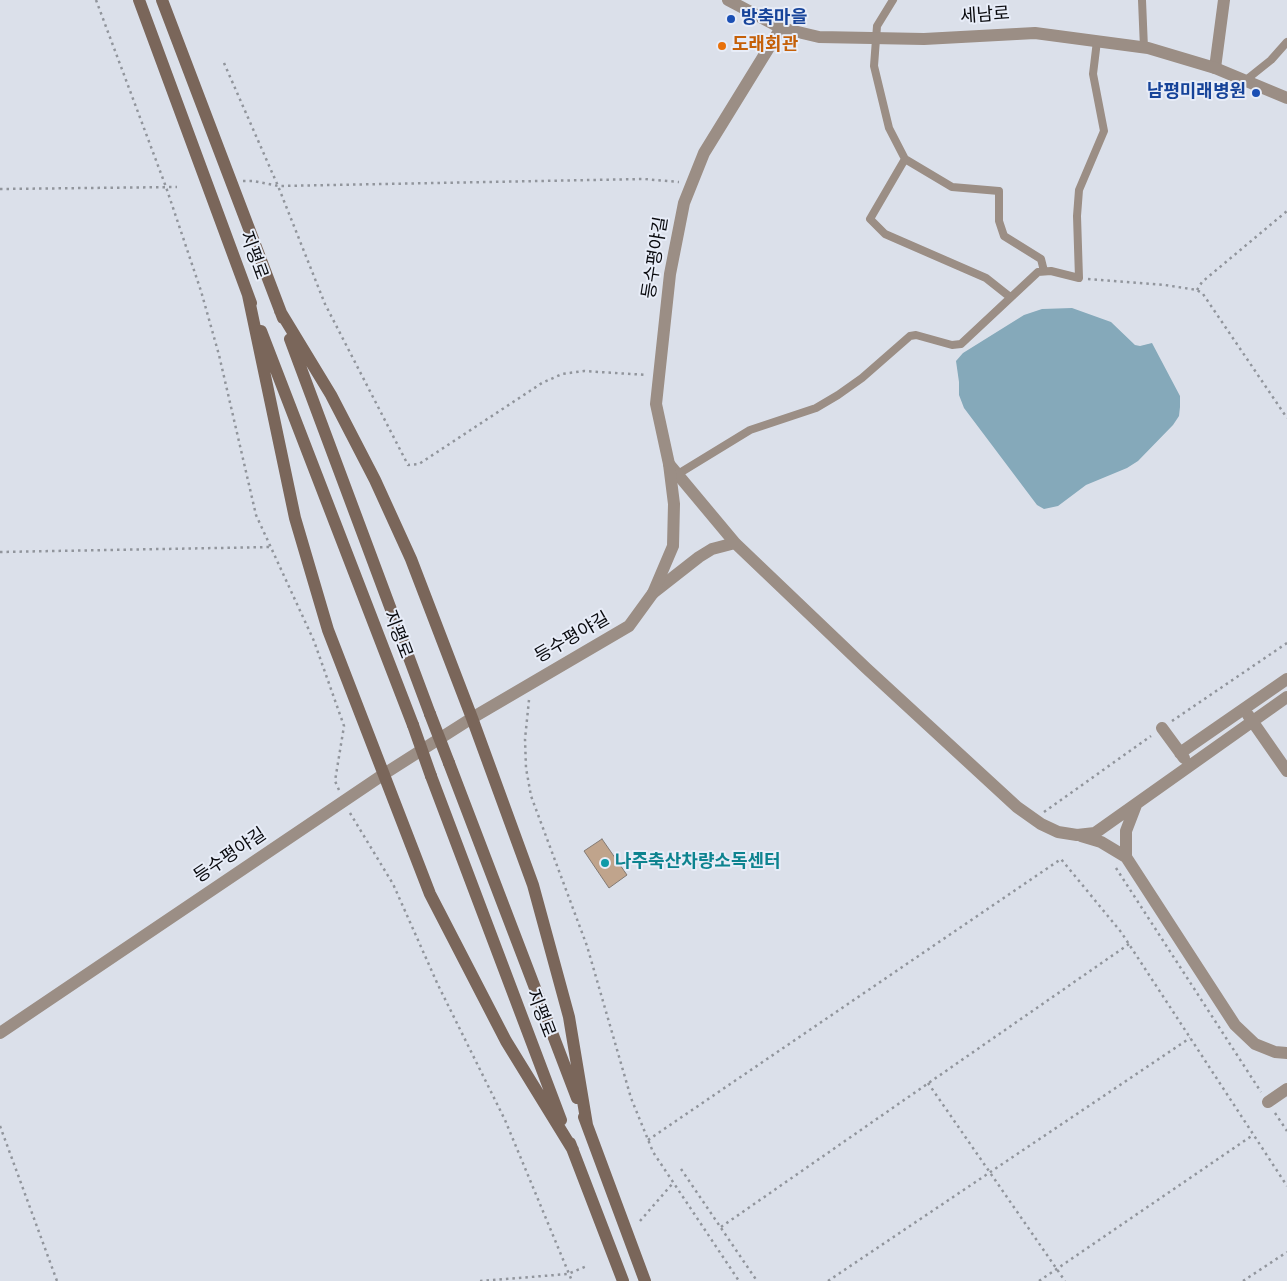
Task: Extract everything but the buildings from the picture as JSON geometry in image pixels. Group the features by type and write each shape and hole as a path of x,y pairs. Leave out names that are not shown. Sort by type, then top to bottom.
{"main road":[{"name":"지평로","path":"140,0 248,295 623,1281"},
{"name":"지평로","path":"162,0 645,1281"},
{"path":"248,295 294,518 328,630 430,894 506,1041 573,1150"},
{"path":"280,311 331,395 375,480 411,560 472,718 533,885 569,1016 587,1125"}],"street":[{"name":"세남로","path":"728,0 745,4 781,28 819,37 875,40 1019,33 1050,34 1144,48 1169,53 1215,68 1287,98"},
{"path":"1215,68 1224,0"},
{"name":"등수평야길","path":"0,1032 384,774 472,718 629,626 654,593 673,546 674,504 669,464 656,404 670,274 678,231 690,184 704,153 781,28"},
{"path":"669,464 735,543 1017,807 1041,824 1058,832 1101,842 1126,857 1235,1024 1255,1044 1270,1050 1287,1053"},
{"path":"654,593 699,557 712,549 735,543"},
{"path":"1180,753 1287,680"},
{"path":"1076,835 1095,833 1287,697"},
{"path":"1244,710 1287,771"},
{"path":"1162,728 1190,767"},
{"path":"1126,857 1126,831 1136,805"},
{"path":"1268,1102 1287,1089"}],"lane":[{"path":"893,0 877,26 874,66 889,128 905,159 952,187 999,191 999,221 1004,236 1041,259 1044,271"},
{"path":"1142,0 1144,48"},
{"path":"678,474 750,430 810,410 838,395 862,378 910,336 916,335 952,345 961,344 1032,276 1044,271 1079,278 1077,216 1079,190 1104,131 1093,74 1097,40"},
{"path":"1246,80 1271,60 1287,42"},
{"path":"905,159 870,219 885,234 986,278 1010,297"}],"path":[{"path":"224,63 278,186 325,304 408,465 419,464 542,383 562,374 584,371 659,376"},
{"path":"241,181 254,181 278,186 644,179 690,184"},
{"path":"0,190 177,187"},
{"path":"1197,290 1202,282 1287,211"},
{"path":"1079,278 1165,285 1197,290 1210,303 1287,418"},
{"path":"0,552 271,547"},
{"path":"531,684 525,739 526,768 531,796 587,946 630,1098 648,1140 673,1183 739,1281"},
{"path":"648,1140 1061,859 1129,944 1287,1186"},
{"path":"721,1227 1129,944"},
{"path":"828,1281 1190,1038"},
{"path":"928,1083 1065,1281"},
{"path":"0,1126 57,1281"},
{"path":"1039,1281 1253,1135"},
{"path":"681,1169 757,1281"},
{"path":"640,1221 673,1183"},
{"path":"1243,1281 1287,1252"},
{"path":"480,1281 568,1274 587,1266"}],"water":[{"path":"1072,308 1111,322 1135,345 1140,346 1152,343 1180,396 1179,416 1173,425 1138,461 1127,468 1086,485 1058,506 1044,509 1037,505 964,408 959,395 956,361 963,353 1024,315 1042,309"}],"place":[{"name":"방축마을","path":"731,19"},
{"name":"도래회관","path":"722,46"},
{"name":"남평미래병원","path":"1256,93"},
{"name":"나주축산차량소독센터","path":"605,863"}]}
